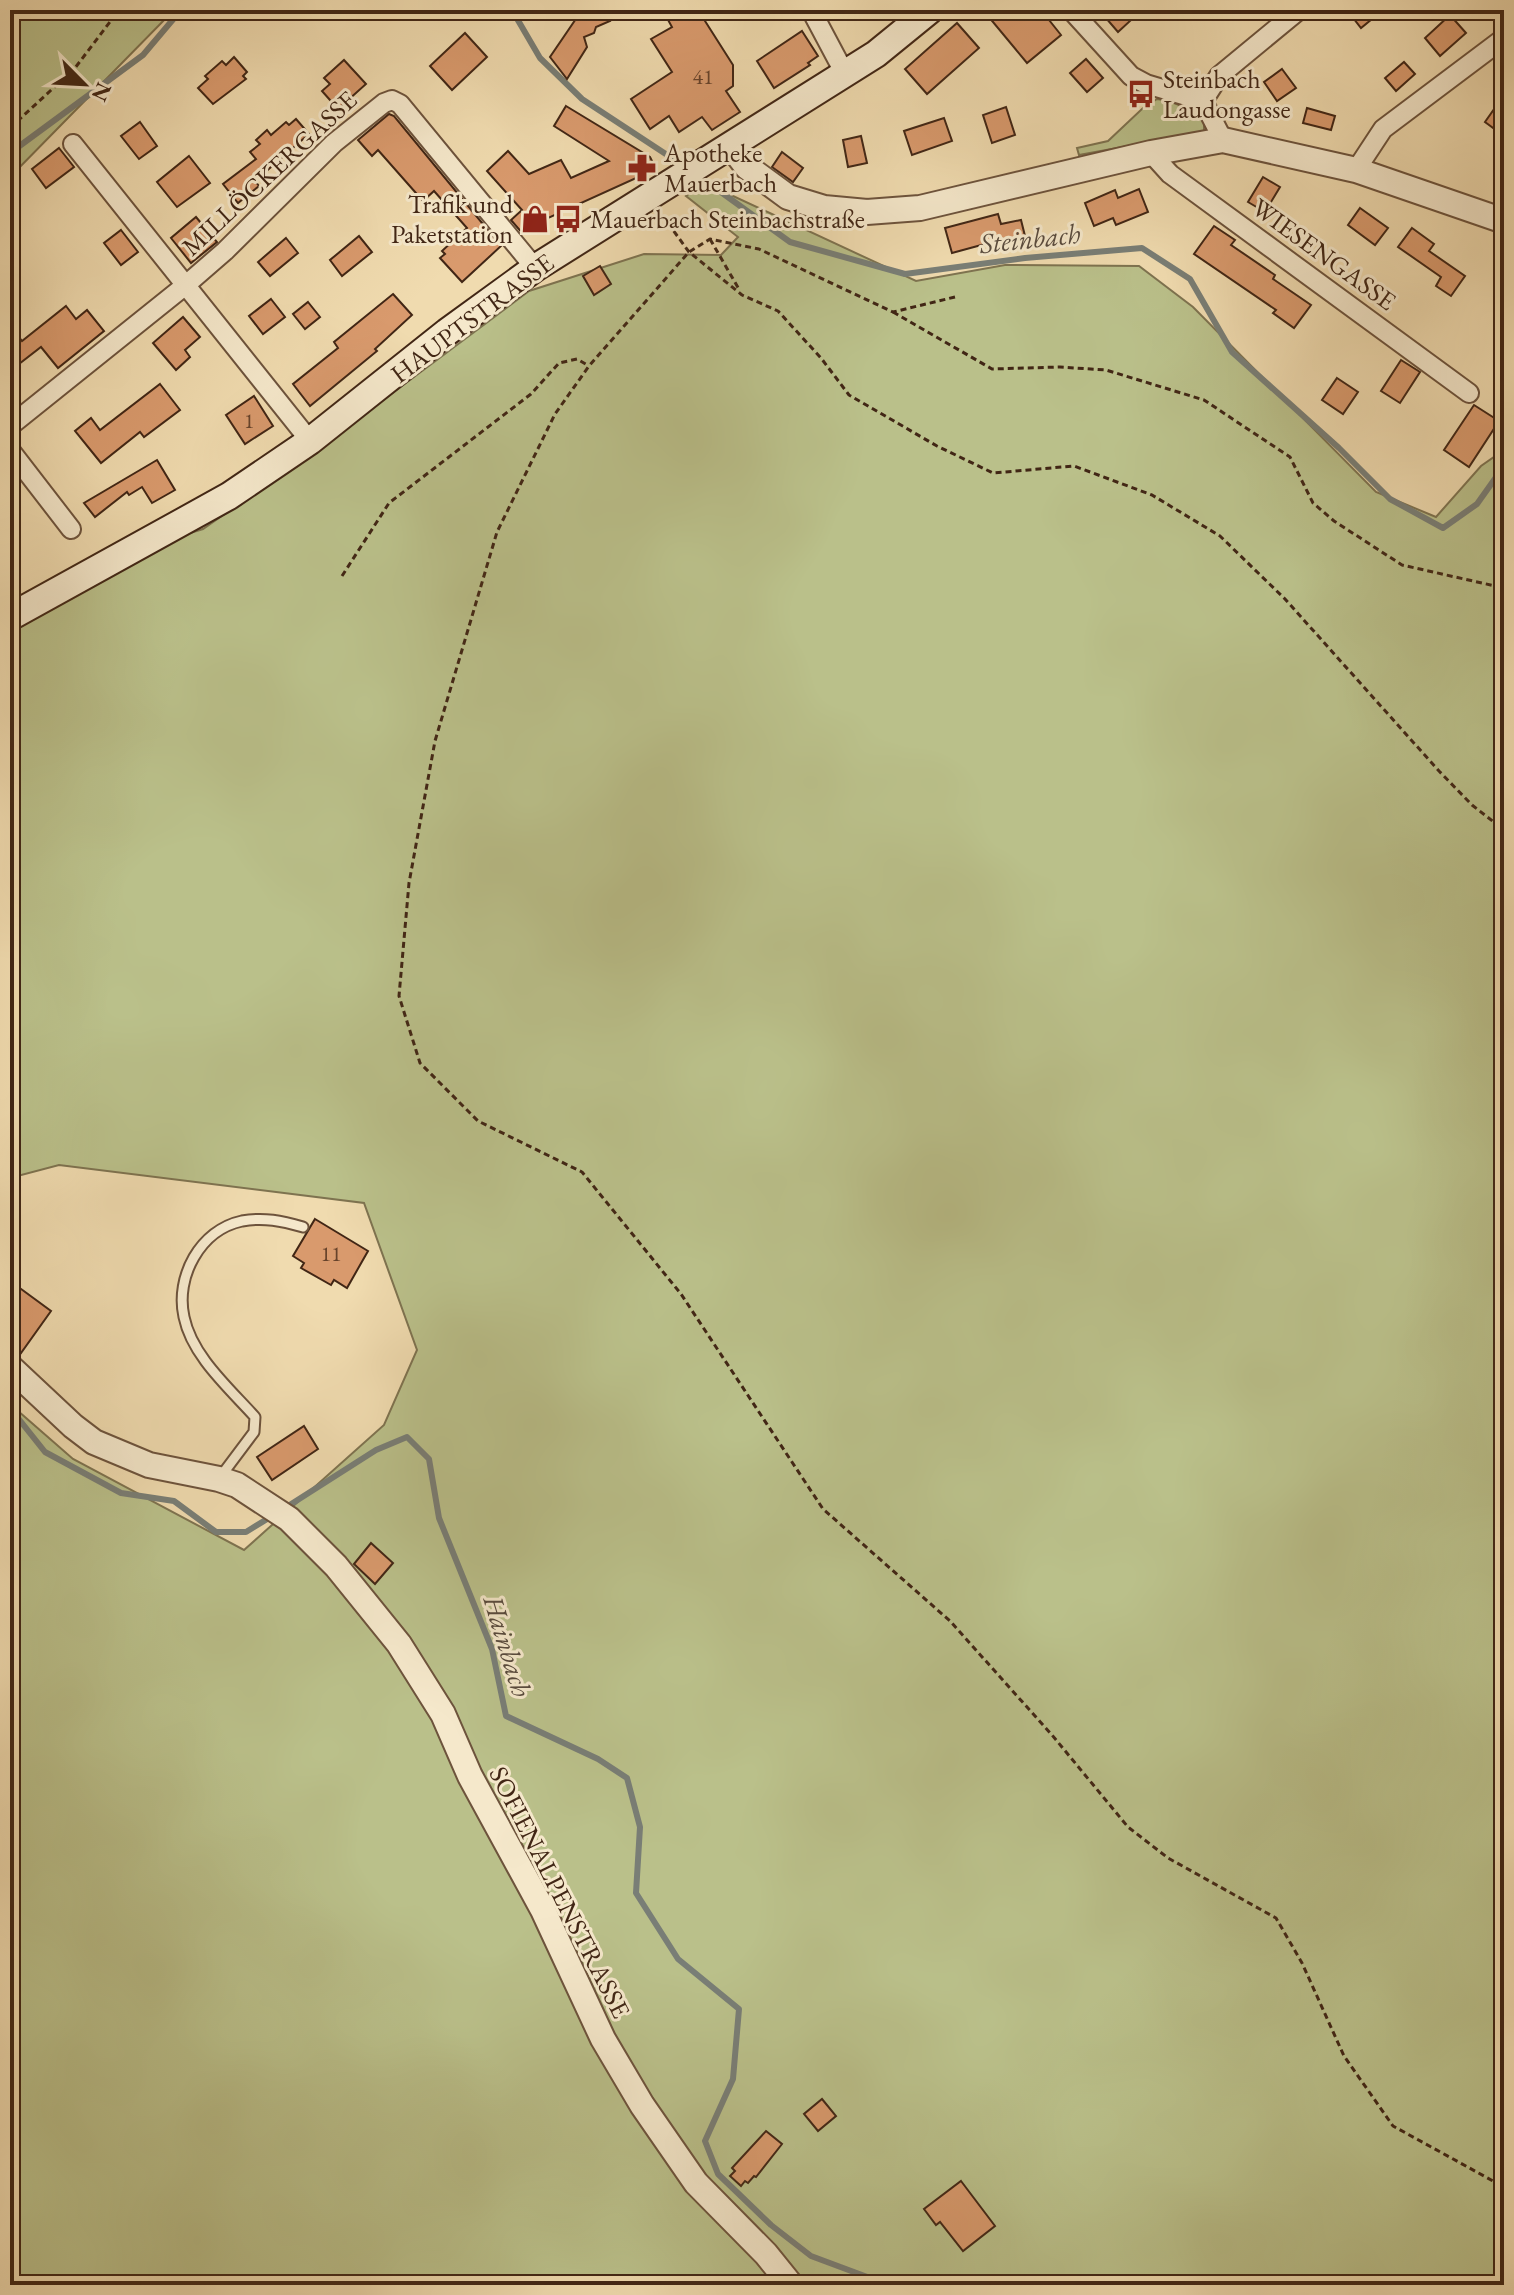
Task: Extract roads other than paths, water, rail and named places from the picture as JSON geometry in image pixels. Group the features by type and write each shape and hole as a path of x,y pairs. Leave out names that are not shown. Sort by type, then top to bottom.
{"main road":[{"name":"HAUPTSTRASSE","path":"10,617 229,496 310,441 447,332 535,268 845,74 886,47 930,10"}],"street":[{"path":"811,10 845,74"},
{"path":"1071,10 1131,76 1146,84 1203,101 1223,140"},
{"path":"1203,101 1219,76 1299,10"},
{"path":"1356,170 1383,129 1499,46"},
{"name":"MILLÖCKERGASSE","path":"10,426 187,284 225,251 334,143 392,100 400,104 535,268"},
{"path":"731,146 747,167 788,197 824,208 867,212 947,203 1151,153 1223,140 1356,170 1504,221"},
{"path":"73,144 310,441"},
{"name":"WIESENGASSE","path":"1151,153 1170,174 1469,393"},
{"path":"10,450 71,529"},
{"path":"10,1367 94,1442 149,1465 219,1479"},
{"name":"SOFIENALPENSTRASSE","path":"219,1479 256,1495 289,1519 336,1566 399,1644 443,1714 470,1776 543,1910 603,2039 642,2105 696,2183 766,2254 791,2285"}],"lane":[{"path":"219,1479 254,1432 255,1417 209,1364 191,1337 181,1293 184,1276 202,1247 227,1226 239,1221 276,1219 303,1227"}],"waterway":[{"path":"10,153 143,55 181,10"},
{"name":"Steinbach","path":"512,10 540,58 582,99 684,166"},
{"name":"Steinbach","path":"696,174 790,242 905,274 1025,258 1142,248 1190,279 1232,352 1339,448 1390,499 1443,528 1477,504 1504,466"},
{"name":"Hainbach","path":"10,1408 45,1452 121,1493 174,1501 216,1532 246,1532 272,1516"},
{"name":"Hainbach","path":"285,1508 376,1450 407,1437 429,1459 439,1518 492,1649 506,1716 598,1759 627,1778 640,1827 636,1893 678,1959 739,2009 733,2079 705,2141 718,2174 771,2225 811,2256 870,2278 873,2285"}],"place":[{"name":"Steinbach Laudongasse","path":"1141,94"},
{"name":"Apotheke Mauerbach","path":"642,168"},
{"name":"Trafik und Paketstation","path":"535,219"},
{"name":"Mauerbach Steinbachstraße","path":"568,219"}]}
